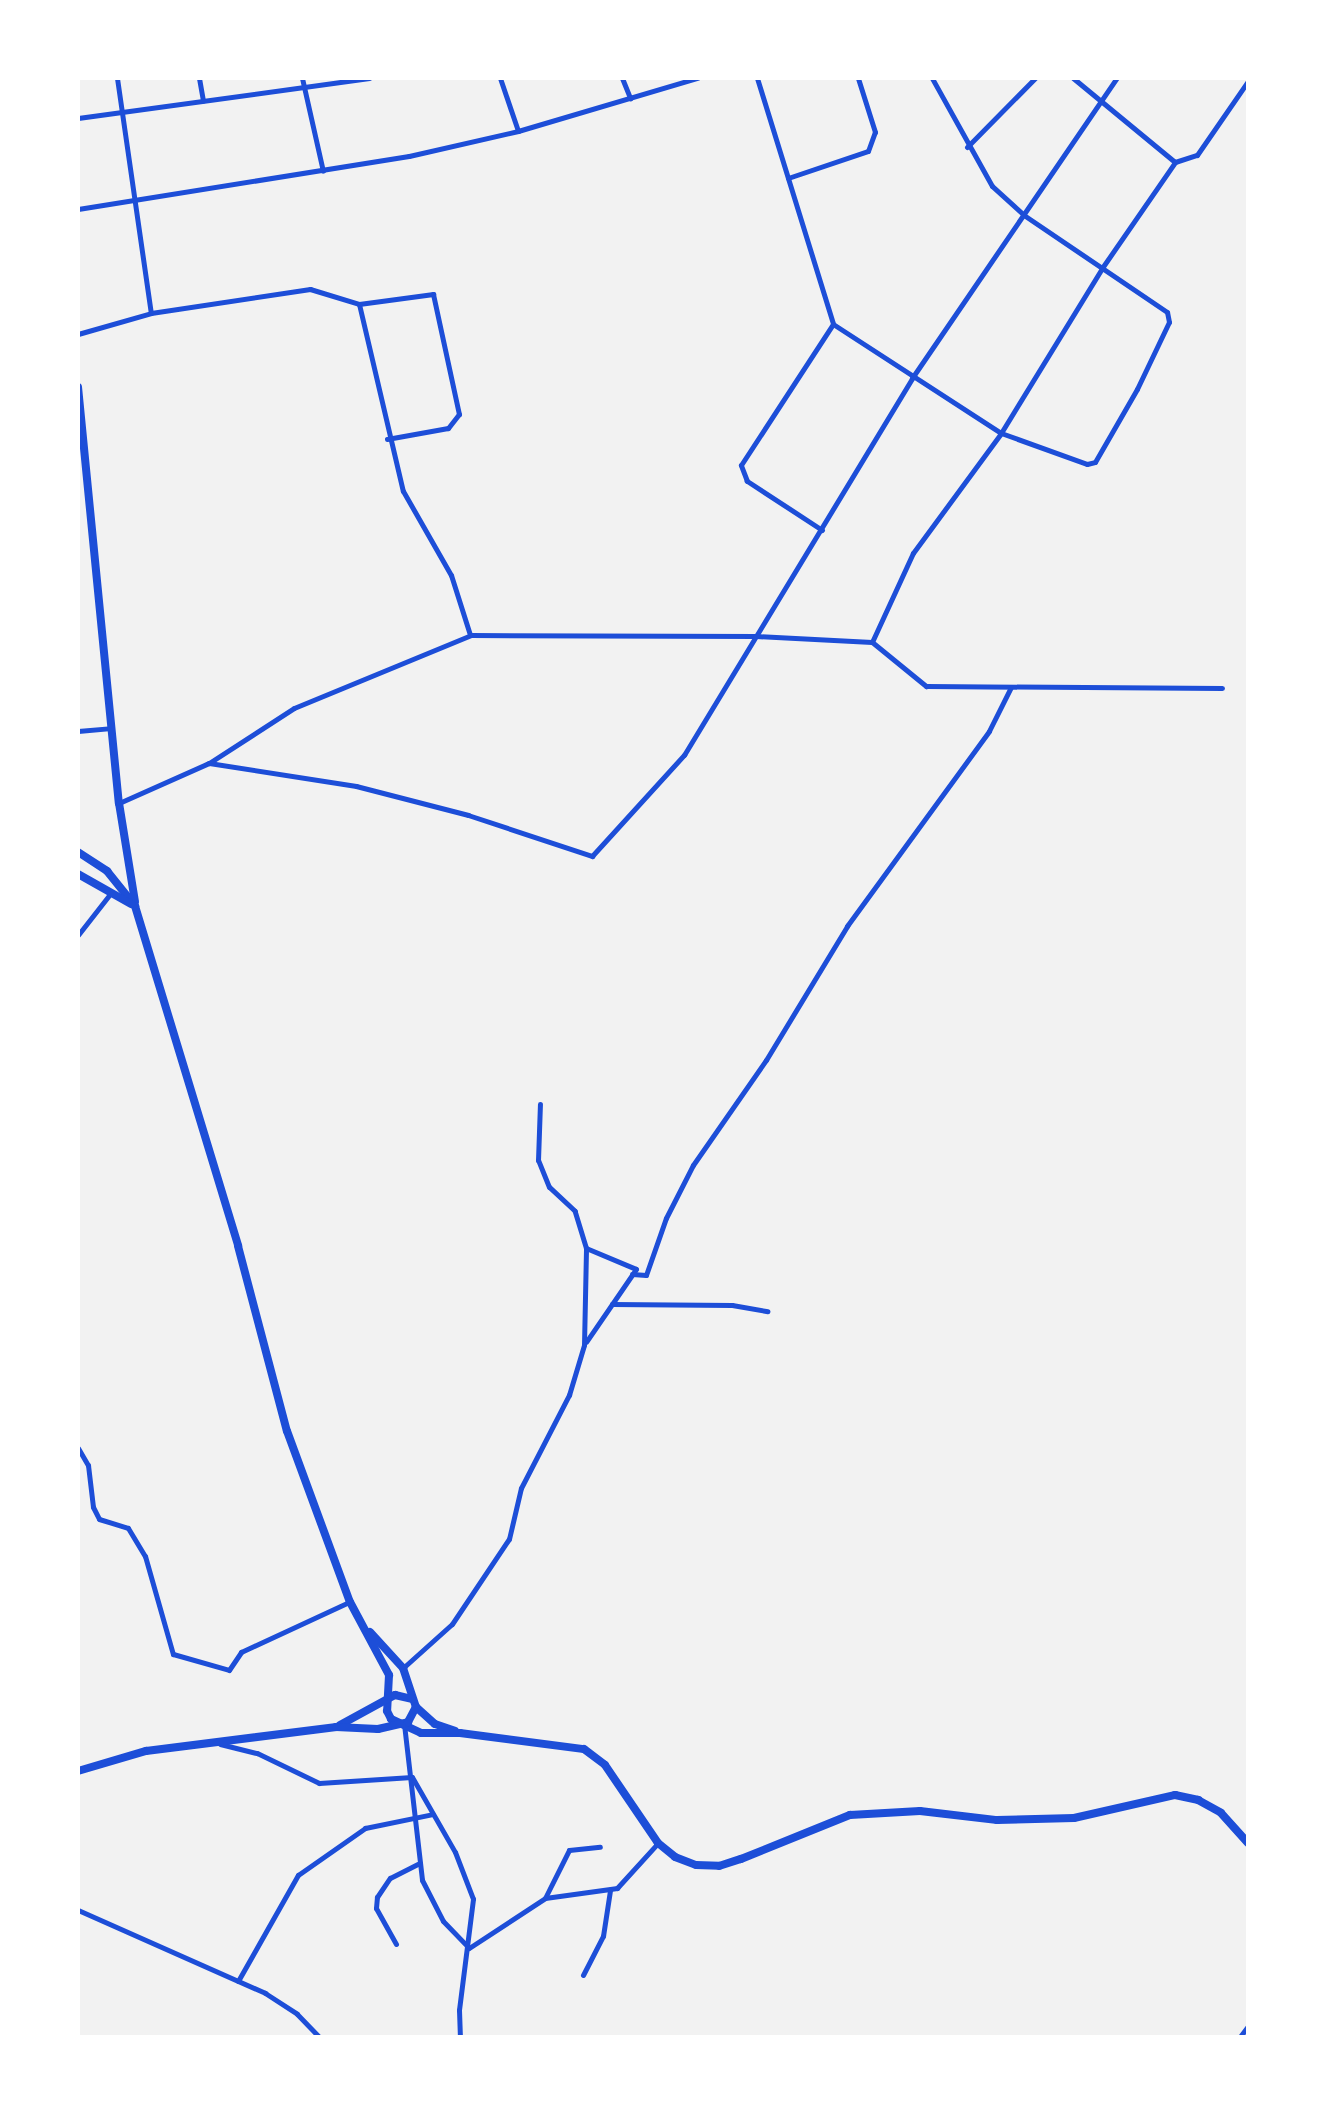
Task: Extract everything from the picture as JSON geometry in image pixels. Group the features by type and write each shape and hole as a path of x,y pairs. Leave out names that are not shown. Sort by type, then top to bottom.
{"street":[{"path":"117,78 151,312"},
{"path":"199,78 202,101"},
{"path":"302,78 324,171"},
{"path":"78,118 369,78"},
{"path":"500,78 518,130"},
{"path":"622,78 630,98"},
{"path":"78,209 324,171 518,130 697,78"},
{"path":"757,78 832,324 1001,433 1087,464 1100,456 1169,322 1164,308 1024,215 992,186 932,78"},
{"path":"788,178 868,151 875,132 858,78"},
{"path":"967,147 1035,78"},
{"path":"1072,78 1175,162"},
{"path":"209,763 356,786 468,815 592,856 684,755 912,378 1117,78"},
{"path":"872,642 913,554 1001,433 1102,268 1175,162 1197,155 1248,81"},
{"path":"78,334 151,312 310,289 359,304 430,293 437,298 459,414 448,428 387,438"},
{"path":"359,304 387,438 403,490 451,575 470,636"},
{"path":"822,530 747,480 740,465 832,324"},
{"path":"78,388 119,803 135,906 238,1246 287,1431 350,1602 388,1675 388,1716 421,1733 460,1733 584,1748 605,1765 658,1843 675,1857 696,1865 719,1866 850,1815 920,1811 997,1820 1074,1818 1175,1796 1198,1800 1222,1813 1248,1843"},
{"path":"119,803 209,763 294,708 470,636 756,636 872,642 926,686 1222,688"},
{"path":"632,1274 646,1275 666,1218 694,1166 766,1060 847,926 989,731 1010,687"},
{"path":"78,731 111,728"},
{"path":"78,852 107,871 135,906"},
{"path":"78,874 135,906"},
{"path":"78,935 110,894"},
{"path":"403,1668 452,1624 509,1539 521,1488 568,1395 584,1345 586,1248 575,1211 550,1187 538,1160 540,1104"},
{"path":"584,1345 636,1269 586,1248"},
{"path":"612,1304 732,1305 767,1310"},
{"path":"78,1448 88,1465 93,1507 99,1519 128,1528 146,1556 173,1654 230,1670 242,1652 350,1602"},
{"path":"78,1771 146,1751 336,1727 378,1729 412,1720 416,1704 403,1668 364,1625"},
{"path":"336,1727 404,1694 435,1724 460,1733"},
{"path":"404,1724 418,1864 435,1909 469,1948"},
{"path":"192,1744 244,1749 319,1783 412,1776"},
{"path":"412,1776 473,1898 459,2010 460,2038"},
{"path":"238,1982 298,1875 365,1828 433,1814"},
{"path":"469,1948 545,1898 610,1890 623,1883 658,1843"},
{"path":"545,1898 569,1850 600,1847"},
{"path":"396,1944 376,1908 378,1897 390,1878 418,1864"},
{"path":"583,1975 603,1936 610,1890"},
{"path":"78,1910 283,2004 320,2038"},
{"path":"1238,2038 1248,2026"}]}
